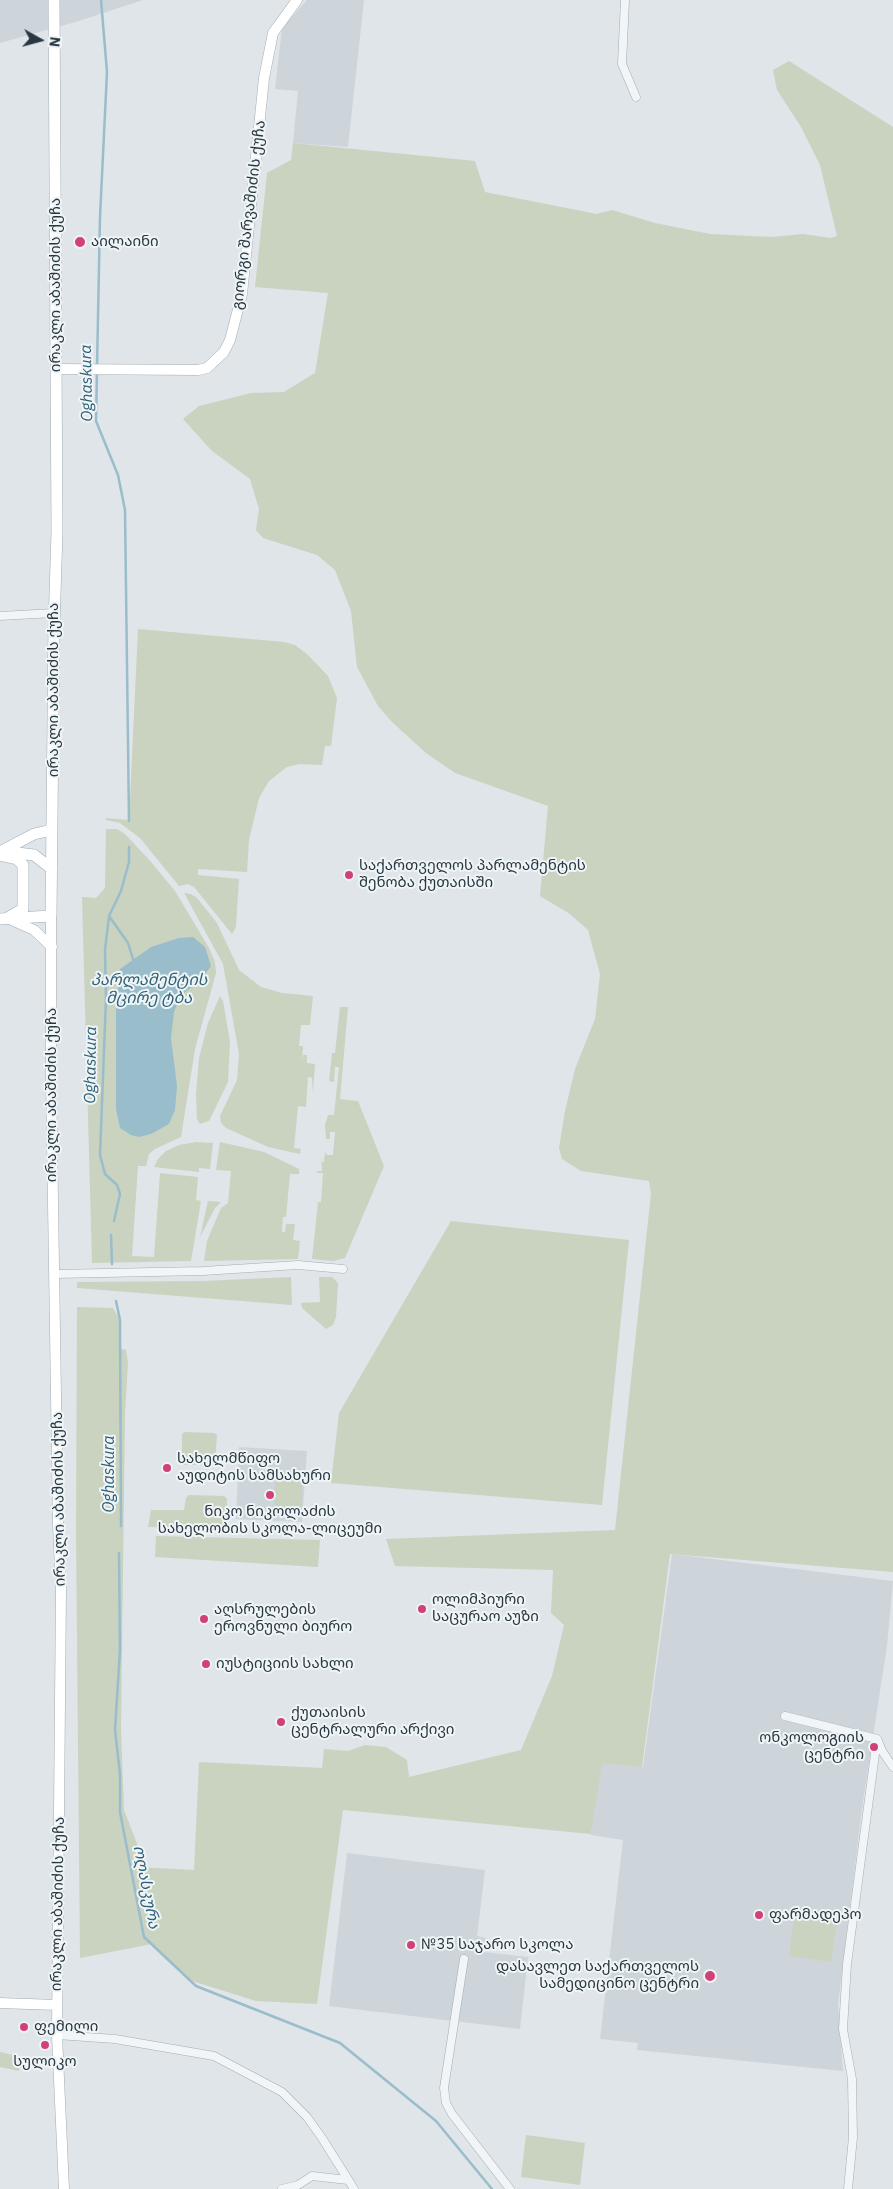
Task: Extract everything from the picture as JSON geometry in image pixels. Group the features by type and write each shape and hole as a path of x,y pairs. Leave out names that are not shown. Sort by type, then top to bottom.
{"main road":[{"name":"ირაკლი აბაშიძის ქუჩა","path":"54,0 57,532 54,613 51,1074 58,1524 61,1590 57,2035 64,2189"},
{"name":"გიორგი შარვაშიძის ქუჩა","path":"56,369 198,370 215,362 224,352 230,340 242,294 264,78 277,24 297,0"},
{"path":"1,853 34,834 52,830"},
{"path":"1,853 34,855 52,869"},
{"path":"1,853 17,859 23,865 23,909 2,918"},
{"path":"2,918 51,916"},
{"path":"2,918 34,930 52,946"},
{"path":"0,2003 57,2005"}],"street":[{"path":"625,0 622,64 636,98"},
{"path":"0,616 54,613"},
{"path":"55,1274 203,1271 312,1265 343,1269"},
{"path":"785,1716 877,1739"},
{"path":"877,1739 882,1751 893,1766"},
{"path":"848,2189 853,2118 852,2079 844,2020 847,1964 877,1739"},
{"path":"464,1959 444,2088 446,2103 452,2114 510,2189"},
{"path":"57,2035 115,2040 214,2056 282,2092 317,2131 354,2189"},
{"path":"282,2189 298,2185 312,2176 348,2180"}],"shaded area":[{"path":"0,0 143,0 79,21 0,43"},
{"path":"307,0 364,0 348,147 293,143 298,91 275,89 282,28"},
{"name":"ნიკო ნიკოლაძის სახელობის სკოლა-ლიცეუმი","path":"239,1447 307,1451 302,1522 236,1519"},
{"path":"672,1554 893,1581 887,1646 862,1808 838,2005 843,2071 637,2050 638,2043 600,2039 623,1840 591,1835 600,1762 643,1767"},
{"name":"№35 საჯარო სკოლა","path":"347,1853 485,1870 477,1936 486,1938 484,1952 528,1957 520,2029 329,2006"}],"green space":[{"path":"789,61 893,127 893,1572 670,1554 642,1767 602,1763 591,1834 343,1810 317,2004 256,2001 192,1981 152,1944 80,1958 76,1532 77,1307 113,1308 120,1320 121,1349 126,1350 128,1363 125,1414 121,1729 124,1810 138,1846 136,1867 194,1870 199,1762 322,1768 324,1749 348,1751 365,1745 386,1747 407,1760 409,1777 521,1750 552,1676 564,1625 551,1613 553,1570 395,1566 386,1539 615,1530 651,1194 649,1181 581,1171 562,1159 559,1148 575,1069 595,1019 600,974 588,930 570,914 540,896 548,806 455,773 426,753 392,722 378,706 357,667 351,611 335,570 317,555 263,538 256,530 259,509 250,479 212,451 183,419 199,406 251,393 284,392 315,373 328,293 255,287 267,173 291,160 293,143 475,161 485,192 597,214 612,210 655,223 710,234 772,237 803,234 830,238 837,236 820,165 801,127 777,90 773,70"},
{"path":"138,629 284,642 295,645 308,655 328,676 337,698 331,746 325,746 322,765 299,764 287,767 269,781 259,798 249,840 247,872 198,869 198,875 239,879 236,927 232,934 194,887 188,884 179,886 140,838 120,823 106,820 106,818 129,820"},
{"path":"106,829 117,829 125,834 175,891 209,948 215,962 216,973 195,1049 181,1137 155,1149 149,1154 146,1166 138,1166 132,1256 154,1257 160,1173 198,1177 196,1200 201,1201 191,1261 92,1263 82,897 96,898 105,888"},
{"path":"184,893 191,894 197,898 217,923 239,970 261,987 282,993 313,996 310,1025 301,1025 299,1046 303,1046 302,1062 303,1055 307,1055 307,1063 315,1064 313,1093 312,1078 308,1077 306,1107 298,1106 294,1148 301,1149 300,1154 268,1147 226,1128 221,1123 220,1116 237,1080 239,1054 223,964"},
{"path":"220,996 223,1001 230,1042 228,1082 209,1121 200,1124 197,1119 196,1094 199,1058 208,1023"},
{"path":"340,1007 348,1007 340,1099 358,1101 384,1166 345,1258 333,1261 312,1259 318,1202 321,1202 323,1173 317,1173 317,1171 322,1171 321,1154 322,1162 324,1162 325,1152 327,1155 333,1155 335,1132 330,1132 330,1139 326,1139 325,1125 328,1115 334,1115 339,1067 335,1067 334,1082 329,1081 332,1053 335,1053"},
{"path":"196,1142 213,1143 210,1169 199,1168 199,1172 154,1167 158,1159 166,1151 179,1145"},
{"path":"220,1142 264,1152 299,1169 299,1174 290,1174 286,1217 283,1217 282,1232 285,1232 286,1224 295,1224 293,1240 300,1241 298,1259 204,1261 207,1241 221,1208 228,1203 231,1171 216,1170"},
{"path":"208,1201 221,1202 215,1208 200,1237"},
{"path":"451,1221 629,1240 602,1505 331,1483 339,1413"},
{"path":"291,1277 292,1305 77,1288 77,1282 203,1281"},
{"path":"319,1277 332,1277 338,1283 336,1317 333,1325 326,1329 302,1308 301,1303 320,1302"},
{"path":"185,1432 214,1433 217,1435 215,1465 182,1465 182,1434"},
{"path":"276,1471 303,1472 301,1518 274,1516"},
{"path":"189,1495 224,1496 227,1499 226,1528 148,1527 151,1510 184,1510 186,1498"},
{"path":"156,1536 320,1540 318,1567 155,1557"},
{"path":"798,1909 838,1914 831,1962 789,1956 795,1912"},
{"path":"0,2052 22,2057 19,2071 0,2067"},
{"path":"526,2135 585,2143 580,2185 521,2177"}],"water":[{"name":"პარლამენტის მცირე ტბა","path":"193,937 205,947 211,966 200,981 181,995 174,1012 171,1038 177,1086 175,1110 169,1124 151,1134 139,1137 131,1135 120,1128 116,1109 116,1005 120,969 151,947 179,938"}],"waterway":[{"name":"Oghaskura","path":"97,367 100,217 107,72 101,0"},
{"name":"Oghaskura","path":"97,372 96,421 118,475 125,510 129,821"},
{"name":"Oghaskura","path":"114,1221 120,1194 117,1185 105,1174 100,1155 106,999 105,950 109,916 121,891 129,862 129,847"},
{"path":"109,916 128,943 133,959"},
{"name":"Oghaskura","path":"111,1235 112,1264"},
{"name":"Oghaskura","path":"116,1301 120,1320 121,1526"},
{"name":"ოღასკურა","path":"119,1553 120,1650 115,1730 120,1774 120,1812 144,1937 196,1986 340,2043 436,2121 492,2189"}],"place":[{"name":"აილაინი","path":"80,242"},
{"name":"საქართველოს პარლამენტის შენობა ქუთაისში","path":"349,875"},
{"name":"სახელმწიფო აუდიტის სამსახური","path":"167,1468"},
{"name":"ნიკო ნიკოლაძის სახელობის სკოლა-ლიცეუმი","path":"270,1495"},
{"name":"ოლიმპიური საცურაო აუზი","path":"422,1609"},
{"name":"აღსრულების ეროვნული ბიურო","path":"204,1619"},
{"name":"იუსტიციის სახლი","path":"206,1664"},
{"name":"ქუთაისის ცენტრალური არქივი","path":"281,1722"},
{"name":"ონკოლოგიის ცენტრი","path":"874,1747"},
{"name":"ფარმადეპო","path":"759,1915"},
{"name":"№35 საჯარო სკოლა","path":"411,1945"},
{"name":"დასავლეთ საქართველოს სამედიცინო ცენტრი","path":"710,1976"},
{"name":"ფემილი","path":"24,2027"},
{"name":"სულიკო","path":"45,2045"}]}
